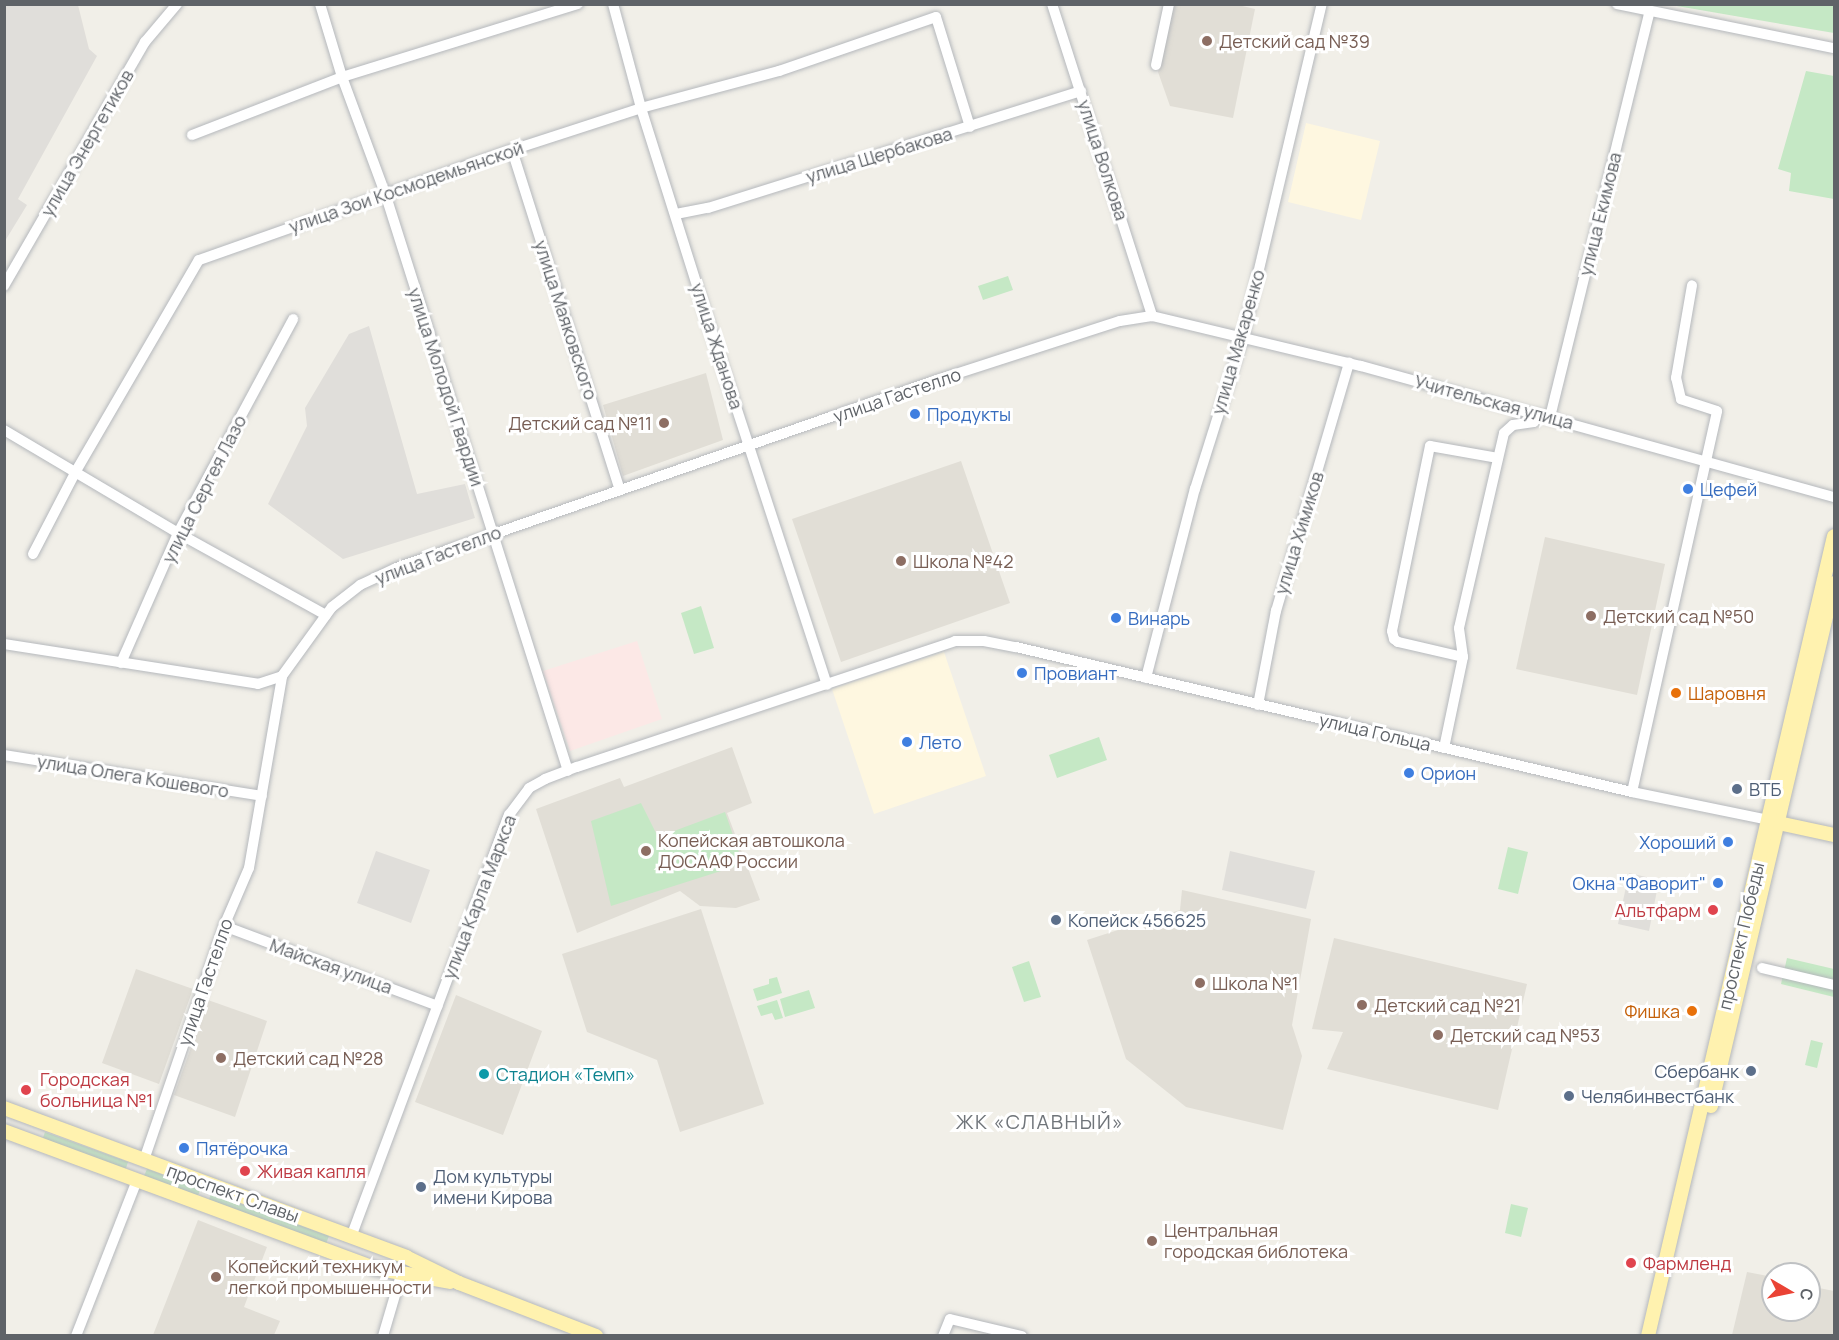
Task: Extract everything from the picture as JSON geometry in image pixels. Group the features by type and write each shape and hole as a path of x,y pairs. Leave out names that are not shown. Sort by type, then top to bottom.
{"main road":[{"name":"проспект Победы","path":"1658,1335 1834,536"},
{"name":"проспект Победы","path":"1648,1335 1773,821 1834,583"},
{"path":"1773,821 1834,835"},
{"name":"проспект Славы","path":"4,1108 406,1257 459,1283 596,1335"},
{"name":"проспект Славы","path":"4,1131 344,1258 400,1275 459,1283"},
{"name":"улица Гастелло","path":"136,1180 144,1160"},
{"path":"203,1205 211,1185"},
{"name":"улица Карла Маркса","path":"344,1258 351,1237"},
{"path":"400,1275 406,1257"}],"street":[{"name":"улица Энергетиков","path":"4,286 146,42 177,4"},
{"name":"улица Молодой Гвардии","path":"320,4 342,77 385,193 568,771"},
{"path":"192,135 342,77 578,4"},
{"name":"улица Волкова","path":"1052,4 1152,316"},
{"path":"1156,65 1169,4"},
{"name":"улица Макаренко","path":"1146,678 1195,489 1243,337 1322,4"},
{"path":"1617,4 1834,48"},
{"name":"улица Жданова","path":"615,5 641,108 827,685"},
{"name":"улица Екимова","path":"1550,417 1650,11"},
{"name":"улица Зои Космодемьянской","path":"33,554 75,471 199,260 512,150 641,108 779,70 936,17 970,127"},
{"name":"улица Щербакова","path":"676,214 708,208 1081,92"},
{"name":"улица Маяковского","path":"512,150 620,490"},
{"path":"1632,792 1717,411 1681,399 1676,378 1692,285"},
{"name":"Учительская улица","path":"1152,316 1349,363 1834,497"},
{"name":"улица Гастелло","path":"144,1160 224,926 249,868 282,676 326,615 360,585 396,568 493,533 934,381 1108,325 1152,316"},
{"name":"улица Сергея Лазо","path":"121,663 178,533 293,319"},
{"name":"улица Химиков","path":"1258,705 1276,611 1349,363"},
{"path":"1444,748 1463,657 1459,628 1498,458 1508,427 1534,422 1538,414"},
{"path":"4,430 178,533 326,615"},
{"path":"1463,657 1398,642 1394,639 1392,631 1430,446 1498,458"},
{"name":"улица Карла Маркса","path":"351,1237 508,815 517,800 529,788 568,771 955,641 984,641"},
{"name":"улица Гольца","path":"984,641 1632,792 1773,821"},
{"path":"4,644 258,684 282,676"},
{"name":"улица Олега Кошевого","path":"4,755 262,796"},
{"name":"Майская улица","path":"224,926 438,1005"},
{"path":"1762,968 1834,985"},
{"name":"улица Гастелло","path":"76,1335 136,1180"},
{"path":"383,1335 400,1275"},
{"path":"944,1332 950,1319 1022,1335"}],"shaded area":[{"path":"5,4 78,5 89,49 97,56 18,199 27,205 5,241"},
{"name":"Детский сад №39","path":"1174,5 1238,5 1255,9 1233,118 1170,106 1158,72"},
{"path":"1306,123 1380,141 1361,220 1288,202"},
{"path":"369,326 417,494 465,484 475,518 343,559 268,504 307,426 305,408 349,334"},
{"name":"Детский сад №11","path":"706,373 723,440 623,476 603,405"},
{"name":"Школа №42","path":"961,461 1010,603 841,662 792,519"},
{"name":"Детский сад №50","path":"1545,537 1665,564 1637,695 1516,669"},
{"path":"637,641 662,719 570,751 543,671"},
{"path":"944,652 986,776 874,814 832,689"},
{"name":"Копейская автошкола ДОСААФ России","path":"732,747 752,803 727,813 760,900 736,908 700,906 680,891 577,933 536,809 620,778 624,787"},
{"path":"376,851 430,870 411,923 357,903"},
{"path":"1230,851 1315,871 1306,909 1222,890"},
{"path":"1629,873 1659,880 1649,931 1618,924"},
{"name":"Школа №1","path":"1182,890 1311,919 1292,1025 1302,1056 1283,1130 1186,1107 1126,1059 1087,940 1180,910"},
{"path":"701,909 764,1104 680,1132 657,1060 587,1032 562,954"},
{"name":"Детский сад №53","path":"1334,938 1527,984 1498,1110 1327,1069 1343,1032 1312,1029"},
{"path":"136,969 193,989 159,1084 102,1063"},
{"path":"456,995 542,1031 503,1135 415,1102"},
{"name":"Детский сад №28","path":"208,1000 267,1021 235,1117 174,1095"},
{"name":"Копейский техникум легкой промышенности","path":"198,1220 267,1247 244,1307 280,1321 274,1335 153,1335"},
{"path":"1747,1272 1761,1275 1761,1322 1821,1322 1821,1288 1834,1291 1834,1335 1732,1335"}],"green space":[{"path":"1671,5 1834,5 1834,33"},
{"path":"1806,71 1834,76 1834,199 1789,191 1791,173 1778,169"},
{"path":"1008,276 1013,290 983,300 978,286"},
{"path":"701,606 714,648 694,654 681,613"},
{"path":"1099,737 1107,760 1057,778 1049,755"},
{"path":"641,803 658,837 725,812 743,864 611,906 591,821"},
{"path":"1508,847 1528,852 1518,894 1498,889"},
{"path":"1787,958 1834,969 1834,997 1781,984"},
{"path":"1029,961 1041,997 1024,1002 1012,967"},
{"path":"777,977 782,993 757,1001 753,989 769,984 769,979"},
{"path":"809,990 815,1008 785,1017 780,999"},
{"path":"777,1000 783,1018 775,1020 772,1013 761,1016 757,1006"},
{"path":"1811,1040 1823,1043 1817,1068 1805,1065"},
{"path":"45,1132 128,1162 125,1171 42,1141"},
{"path":"147,1169 201,1188 197,1198 143,1178"},
{"path":"211,1193 329,1236 325,1246 208,1203"},
{"path":"1511,1204 1528,1208 1521,1237 1505,1233"}],"place":[{"name":"Детский сад №39","path":"1207,41"},
{"name":"Продукты","path":"915,414"},
{"name":"Детский сад №11","path":"664,423"},
{"name":"Цефей","path":"1688,489"},
{"name":"Школа №42","path":"901,561"},
{"name":"Детский сад №50","path":"1591,616"},
{"name":"Винарь","path":"1116,618"},
{"name":"Провиант","path":"1022,673"},
{"name":"Шаровня","path":"1676,693"},
{"name":"Лето","path":"907,742"},
{"name":"Орион","path":"1409,773"},
{"name":"ВТБ","path":"1737,789"},
{"name":"Хороший","path":"1728,842"},
{"name":"Копейская автошкола ДОСААФ России","path":"646,851"},
{"name":"Окна \"Фаворит\"","path":"1718,883"},
{"name":"Альтфарм","path":"1713,910"},
{"name":"Копейск 456625","path":"1056,920"},
{"name":"Школа №1","path":"1200,983"},
{"name":"Детский сад №21","path":"1362,1005"},
{"name":"Фишка","path":"1692,1011"},
{"name":"Детский сад №53","path":"1438,1035"},
{"name":"Детский сад №28","path":"221,1058"},
{"name":"Сбербанк","path":"1751,1071"},
{"name":"Стадион «Темп»","path":"484,1074"},
{"name":"Городская больница №1","path":"26,1090"},
{"name":"Челябинвестбанк","path":"1569,1096"},
{"name":"Пятёрочка","path":"184,1148"},
{"name":"Живая капля","path":"245,1171"},
{"name":"Дом культуры имени Кирова","path":"421,1187"},
{"name":"Центральная городская библотека","path":"1152,1241"},
{"name":"Фармленд","path":"1631,1263"},
{"name":"Копейский техникум легкой промышенности","path":"216,1277"}],"district":[{"name":"ЖК «СЛАВНЫЙ»","path":"1040,1121"}]}
